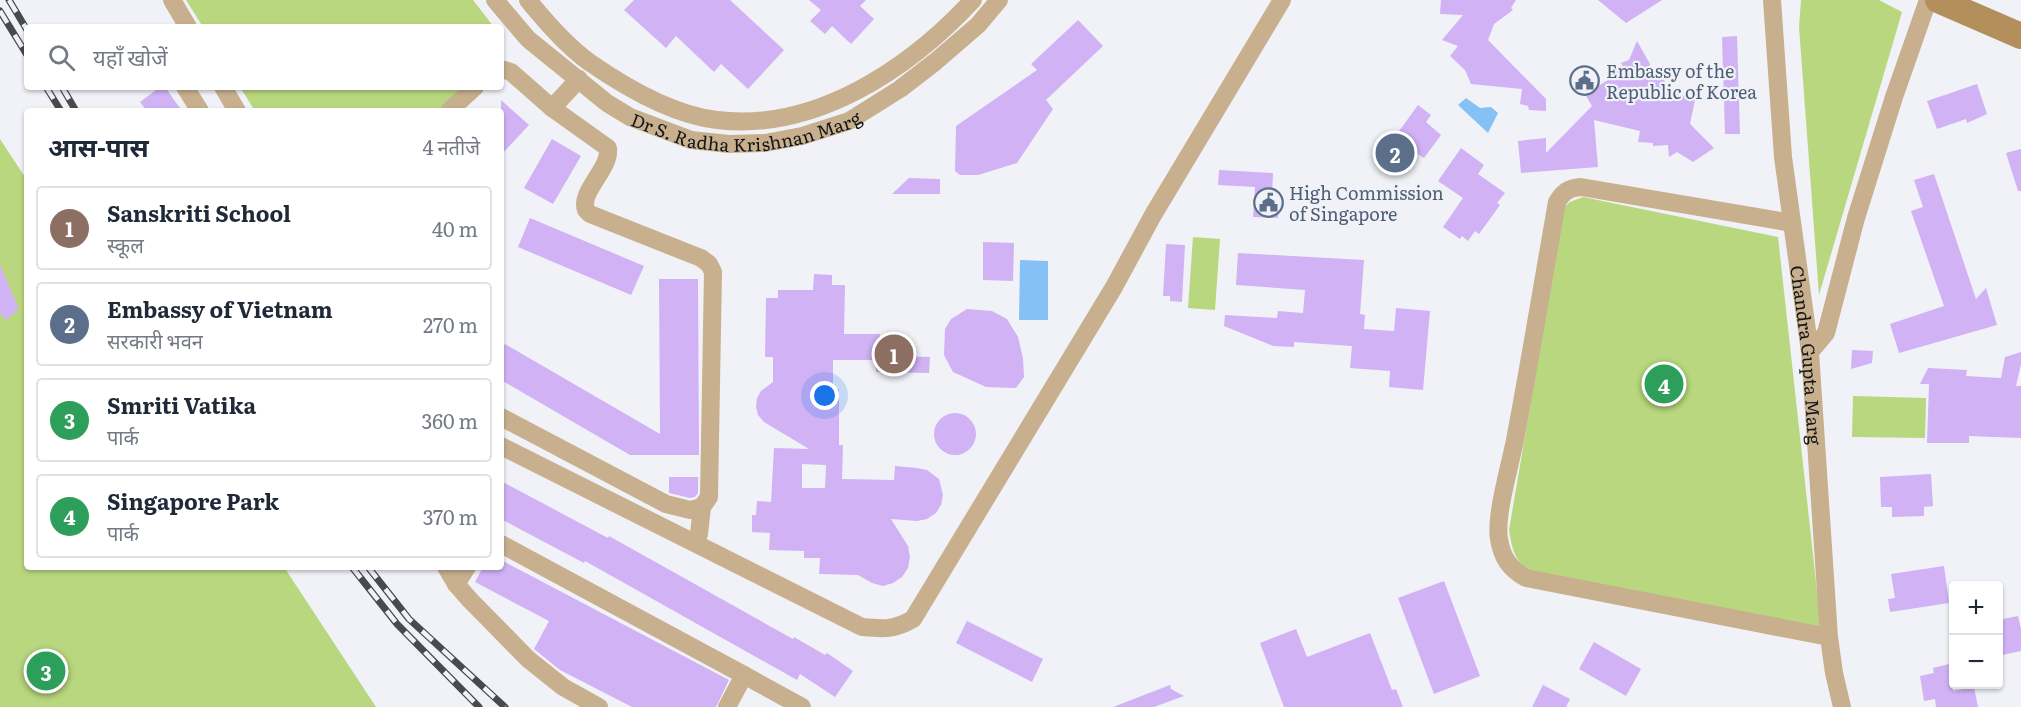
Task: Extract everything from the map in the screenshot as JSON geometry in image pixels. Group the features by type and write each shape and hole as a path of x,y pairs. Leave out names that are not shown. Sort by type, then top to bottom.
{"main road":[{"path":"1938,0 2021,36"},
{"path":"1980,0 2021,18"}],"street":[{"path":"172,0 186,24"},
{"name":"Dr S. Radha Krishnan Marg","path":"495,0 528,39 607,103 630,117 691,140 729,144 765,143 802,136 849,121 935,63 978,25 999,0"},
{"name":"Dr S. Radha Krishnan Marg","path":"528,0 546,22 587,61 648,97 675,109 717,120 787,117 826,106 869,85 922,48 968,5"},
{"path":"504,448 862,627 882,629 900,627 913,619 1114,287 1153,215 1282,0"},
{"path":"1810,352 1826,333 1856,218 1894,97 1928,0"},
{"name":"Chandra Gupta Marg","path":"1773,1 1784,157 1810,352 1829,637 1842,707"},
{"path":"968,5 978,25"},
{"path":"528,39 546,22"},
{"path":"504,70 511,72 552,108 608,148 608,158 585,200 586,210 590,214 701,258 709,264 713,272 708,497 702,507 699,534 693,542"},
{"path":"552,108 579,80"},
{"path":"187,90 198,108"},
{"path":"225,90 235,108"},
{"path":"452,108 473,90"},
{"path":"798,114 802,136"},
{"path":"1792,222 1581,187 1570,188 1562,194 1557,202 1498,524 1499,539 1503,554 1512,570 1526,578 1829,637"},
{"path":"504,419 666,504 690,510 702,507"},
{"path":"504,546 802,707"},
{"path":"448,570 456,584 495,626 546,674 563,687 600,707"},
{"path":"456,584 465,570"},
{"path":"727,707 744,675"}],"green space":[{"path":"186,0 473,0 492,24 201,24"},
{"path":"1801,0 1879,0 1902,12 1819,295 1799,27"},
{"path":"242,90 460,90 440,108 253,108"},
{"path":"0,139 24,175 24,570 286,570 376,707 0,707"},
{"path":"1583,197 1778,237 1821,627 1528,570 1517,557 1509,530 1564,207"},
{"path":"1193,237 1220,239 1215,310 1188,308"},
{"path":"1853,396 1926,398 1925,438 1852,437"}],"water":[{"path":"1466,98 1480,108 1491,107 1498,113 1488,133 1458,105"},
{"path":"1020,260 1048,261 1048,320 1019,320"}],"building":[{"path":"634,0 730,0 784,50 748,89 721,64 714,72 676,36 666,48 624,10"},
{"path":"809,0 866,0 860,6 874,19 851,44 832,26 825,34 810,21 821,10"},
{"path":"1441,0 1516,0 1511,8 1513,10 1494,24 1488,40 1546,99 1546,111 1529,110 1528,106 1520,104 1522,89 1471,84 1465,70 1450,56 1458,46 1442,40 1463,15 1440,14"},
{"path":"1598,0 1662,0 1626,23"},
{"path":"1078,20 1103,46 1046,100 1053,109 1017,163 978,175 960,175 955,171 956,126 1037,70 1031,64"},
{"path":"1737,36 1740,134 1725,134 1722,37"},
{"path":"1637,41 1650,64 1648,75 1664,80 1670,91 1695,100 1690,124 1714,148 1693,162 1677,152 1669,157 1668,145 1653,146 1653,143 1638,142 1640,131 1594,120 1598,167 1521,173 1518,141 1546,138 1546,153 1592,106 1585,94 1608,80 1607,76 1623,67 1621,63 1629,60"},
{"path":"1977,84 1987,114 1967,123 1966,119 1937,129 1927,101"},
{"path":"156,90 167,90 180,108 145,108 140,102"},
{"path":"501,100 529,125 504,152 504,108 501,108"},
{"path":"1418,105 1431,115 1426,122 1441,135 1424,158 1408,148 1404,155 1389,145"},
{"path":"552,139 581,156 553,204 524,188"},
{"path":"1461,148 1484,165 1478,174 1505,193 1497,203 1500,205 1479,234 1475,231 1468,241 1462,236 1460,239 1443,227 1463,198 1438,181"},
{"path":"2021,149 2021,191 2018,191 2006,153"},
{"path":"1219,170 1273,173 1272,196 1279,196 1278,218 1253,217 1255,187 1218,185"},
{"path":"1934,174 1976,299 1986,288 1997,325 1899,353 1890,324 1944,306 1911,211 1923,207 1914,180"},
{"path":"909,178 940,179 940,194 892,194"},
{"path":"530,218 644,266 631,295 518,247"},
{"path":"983,242 1014,243 1013,281 983,280"},
{"path":"1166,244 1185,245 1182,302 1170,301 1170,296 1163,296"},
{"path":"1238,253 1364,260 1360,314 1365,315 1364,329 1394,331 1396,308 1430,311 1423,390 1389,387 1390,371 1350,368 1352,346 1294,342 1294,347 1273,346 1224,326 1225,315 1277,318 1278,311 1303,313 1305,290 1236,285"},
{"path":"0,265 19,309 6,320 0,313"},
{"path":"814,274 832,275 832,285 845,285 844,334 880,334 880,356 930,357 929,373 876,372 876,360 833,360 833,389 839,389 839,445 843,445 842,479 894,480 895,466 917,468 927,470 939,479 943,495 936,513 927,519 917,521 891,519 908,546 910,557 908,568 902,577 883,586 858,575 819,574 820,558 804,558 804,551 769,550 770,533 752,532 752,515 756,515 757,501 771,502 774,448 809,449 764,422 758,415 757,398 761,391 773,382 773,357 765,357 766,298 778,298 778,290 813,290","holes":["802,464 826,465 825,488 802,488"]},
{"path":"659,279 698,279 699,455 630,455 504,382 505,344 660,434"},
{"path":"967,309 992,311 1007,319 1018,337 1023,358 1024,377 1016,388 986,387 953,372 944,355 945,329 951,319"},
{"path":"1852,350 1873,351 1872,363 1851,369"},
{"path":"2021,352 2016,386 2021,386 2021,438 1969,436 1969,443 1927,443 1929,384 1920,384 1928,368 1967,370 1966,376 2001,378 2005,357"},
{"path":"955,413 970,419 976,434 970,449 955,455 940,449 934,434 940,419"},
{"path":"1931,474 1933,506 1924,507 1924,516 1892,517 1892,507 1881,507 1880,477"},
{"path":"669,477 698,477 698,493 695,497 690,498 669,493"},
{"path":"504,483 608,538 609,536 793,639 794,637 825,655 827,653 853,671 835,697 800,674 797,680 585,561 584,563 504,521"},
{"path":"504,562 729,680 716,707 632,707 560,670 534,649 549,621 475,582 481,570 504,570"},
{"path":"1944,566 1949,603 1890,612 1888,599 1895,598 1891,574"},
{"path":"1444,581 1480,676 1434,694 1398,598"},
{"path":"2018,616 2021,629 2021,651 2003,655 2003,619"},
{"path":"967,621 1043,659 1032,682 956,643"},
{"path":"1296,629 1307,657 1370,633 1392,690 1396,689 1403,707 1284,707 1260,643"},
{"path":"1594,642 1641,669 1626,696 1579,669"},
{"path":"1949,664 1949,689 1953,691 1974,689 1978,707 1936,707 1935,699 1924,701 1920,676 1934,673 1933,668"},
{"path":"1170,685 1171,689 1184,696 1154,707 1113,707"},
{"path":"1543,685 1570,699 1566,707 1532,707"}],"railway":[{"path":"9,0 24,25"},
{"path":"0,11 24,50"},
{"path":"48,90 59,108"},
{"path":"64,90 74,108"},
{"path":"354,570 397,624 479,707"},
{"path":"370,570 409,619 505,707"}],"place":[{"name":"Embassy of the Republic of Korea","path":"1585,80"},
{"name":"Embassy of Vietnam","path":"1395,153"},
{"name":"High Commission of Singapore","path":"1268,202"},
{"name":"Sanskriti School","path":"894,354"},
{"name":"Singapore Park","path":"1664,384"},
{"name":"Smriti Vatika","path":"46,671"}]}
